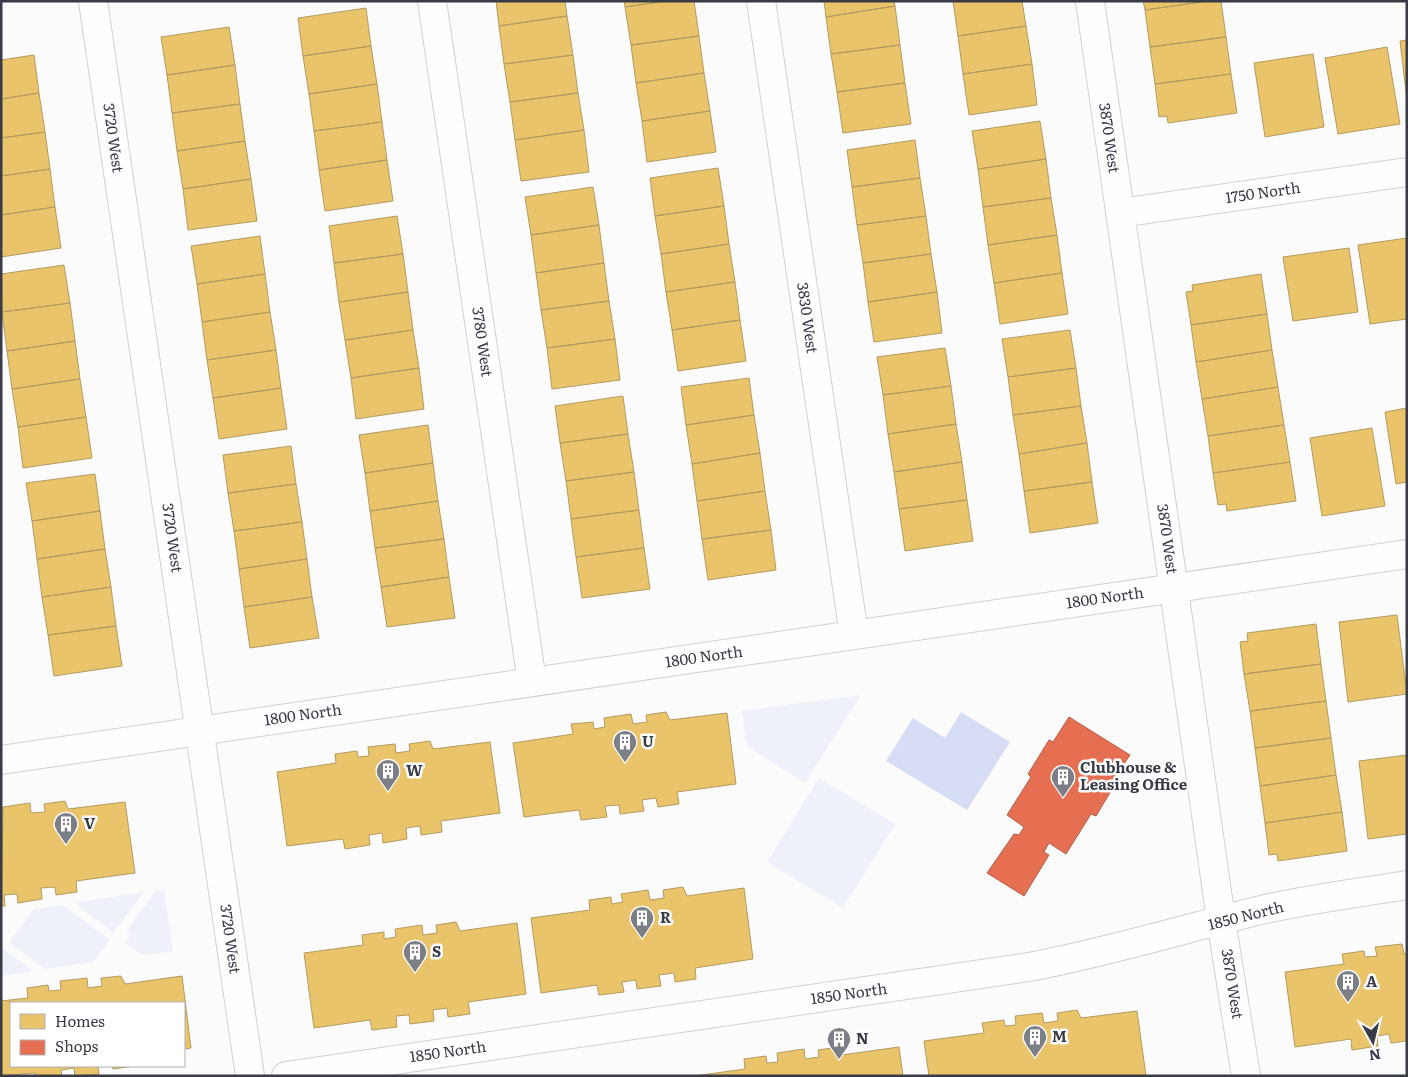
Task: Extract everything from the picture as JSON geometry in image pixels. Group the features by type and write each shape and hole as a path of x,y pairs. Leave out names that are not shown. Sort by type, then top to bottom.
{"street":[{"name":"3720 West","path":"93,1 250,1076"},
{"name":"3780 West","path":"432,1 532,682"},
{"name":"3830 West","path":"761,1 854,635"},
{"name":"3870 West","path":"1090,1 1221,920 1246,1076"},
{"name":"1750 North","path":"1120,213 1407,172"},
{"name":"1800 North","path":"1,760 1407,554"},
{"name":"1850 North","path":"286,1076 1029,968 1126,947 1221,920 1330,897 1407,885"}],"shaded area":[{"path":"861,695 805,783 747,746 742,711"},
{"path":"819,778 895,824 843,908 767,862"},
{"path":"164,890 173,951 142,955 125,943 131,935 126,932 155,891"},
{"path":"144,892 113,933 75,903"},
{"path":"63,905 110,940 93,962 45,969 9,942 34,909"},
{"path":"4,949 33,971 1,976 1,952"}],"water":[{"path":"961,712 1010,742 967,810 886,761 913,718 945,738"}],"building: Homes":[{"path":"496,1 565,1 567,16 499,26"},
{"path":"624,1 667,1 625,7"},
{"path":"667,1 694,1 699,36 631,45 625,7"},
{"path":"824,1 894,1 895,6 826,17"},
{"path":"953,1 1022,1 1026,26 958,36"},
{"path":"1143,1 1208,1 1145,10"},
{"path":"1208,1 1221,1 1226,37 1150,47 1145,10"},
{"path":"895,6 900,45 831,54 826,17"},
{"path":"366,8 371,46 303,56 298,18"},
{"path":"567,16 573,55 504,64 499,26"},
{"path":"1026,26 1032,64 963,74 958,36"},
{"path":"229,27 235,65 167,75 161,37"},
{"path":"699,36 704,73 636,83 631,45"},
{"path":"1226,37 1231,74 1155,84 1150,47"},
{"path":"1407,40 1407,100 1400,41"},
{"path":"900,45 905,83 837,92 831,54"},
{"path":"371,46 377,84 309,94 303,56"},
{"path":"1387,47 1400,124 1338,134 1325,58"},
{"path":"1313,54 1324,127 1265,137 1254,63"},
{"path":"34,55 39,93 1,99 1,60"},
{"path":"573,55 578,93 510,102 504,64"},
{"path":"1032,64 1037,105 969,115 963,74"},
{"path":"235,65 240,104 172,113 167,75"},
{"path":"704,73 710,111 642,121 636,83"},
{"path":"1231,74 1237,113 1168,123 1167,116 1159,117 1155,84"},
{"path":"905,83 911,124 843,133 837,92"},
{"path":"377,84 382,122 314,131 309,94"},
{"path":"39,93 45,132 1,138 1,99"},
{"path":"578,93 584,130 515,140 510,102"},
{"path":"240,104 245,141 177,151 172,113"},
{"path":"710,111 716,152 647,162 642,121"},
{"path":"1040,121 1046,159 978,169 972,131"},
{"path":"382,122 387,160 319,170 314,131"},
{"path":"584,130 589,172 521,181 515,140"},
{"path":"45,132 50,169 1,176 1,138"},
{"path":"915,140 920,178 852,187 847,150"},
{"path":"245,141 251,179 183,189 177,151"},
{"path":"1046,159 1051,198 983,207 978,169"},
{"path":"387,160 393,201 325,211 319,170"},
{"path":"718,168 724,206 655,216 650,178"},
{"path":"50,169 55,207 1,215 1,176"},
{"path":"920,178 926,216 857,225 852,187"},
{"path":"251,179 257,221 188,230 183,189"},
{"path":"593,187 599,225 531,235 525,197"},
{"path":"1051,198 1057,235 988,245 983,207"},
{"path":"724,206 729,244 661,254 655,216"},
{"path":"55,207 61,248 1,257 1,215"},
{"path":"397,216 403,254 334,263 329,226"},
{"path":"926,216 931,254 863,263 857,225"},
{"path":"599,225 604,263 536,273 531,235"},
{"path":"1057,235 1062,273 994,283 988,245"},
{"path":"260,236 265,274 197,284 191,246"},
{"path":"1407,238 1407,319 1370,324 1358,245"},
{"path":"729,244 735,282 666,292 661,254"},
{"path":"1349,248 1358,312 1293,321 1283,257"},
{"path":"403,254 408,292 339,302 334,263"},
{"path":"931,254 937,292 868,302 863,263"},
{"path":"604,263 609,301 541,310 536,273"},
{"path":"64,265 70,303 2,312 1,274"},
{"path":"1062,273 1068,314 1000,324 994,283"},
{"path":"265,274 270,312 202,322 197,284"},
{"path":"1261,274 1267,314 1191,325 1186,292 1193,291 1192,285"},
{"path":"735,282 740,320 672,330 666,292"},
{"path":"408,292 413,330 345,340 339,302"},
{"path":"937,292 942,333 874,342 868,302"},
{"path":"609,301 615,339 547,348 541,310"},
{"path":"70,303 75,341 7,351 2,312"},
{"path":"270,312 276,350 207,360 202,322"},
{"path":"1267,314 1272,350 1196,362 1191,325"},
{"path":"740,320 746,361 678,371 672,330"},
{"path":"413,330 419,368 351,378 345,340"},
{"path":"1070,330 1076,368 1008,377 1002,339"},
{"path":"615,339 620,380 552,389 547,348"},
{"path":"75,341 80,379 12,389 7,351"},
{"path":"945,348 951,386 883,395 877,357"},
{"path":"276,350 281,388 213,398 207,360"},
{"path":"1272,350 1278,387 1202,399 1196,362"},
{"path":"419,368 424,409 356,419 351,378"},
{"path":"1076,368 1081,406 1013,415 1008,377"},
{"path":"749,378 754,415 686,425 681,387"},
{"path":"80,379 86,417 18,427 12,389"},
{"path":"951,386 956,424 888,434 883,395"},
{"path":"1278,387 1284,425 1208,436 1202,399"},
{"path":"281,388 287,429 219,439 213,398"},
{"path":"623,396 628,434 560,443 555,406"},
{"path":"1081,406 1087,443 1019,454 1013,415"},
{"path":"1407,408 1407,482 1396,484 1385,412"},
{"path":"754,415 760,453 692,464 686,425"},
{"path":"86,417 92,458 23,468 18,427"},
{"path":"956,424 962,462 894,472 888,434"},
{"path":"428,425 433,463 365,473 359,435"},
{"path":"1284,425 1290,462 1213,473 1208,436"},
{"path":"1372,428 1385,506 1322,516 1310,438"},
{"path":"628,434 634,472 566,481 560,443"},
{"path":"1087,443 1092,482 1024,491 1019,454"},
{"path":"291,446 296,484 228,493 223,455"},
{"path":"760,453 765,491 697,501 692,464"},
{"path":"962,462 967,500 899,509 894,472"},
{"path":"1290,462 1296,501 1227,511 1226,504 1218,505 1213,473"},
{"path":"433,463 438,501 370,511 365,473"},
{"path":"634,472 639,510 571,519 566,481"},
{"path":"95,474 100,511 32,521 26,483"},
{"path":"1092,482 1098,523 1030,533 1024,491"},
{"path":"296,484 302,522 234,531 228,493"},
{"path":"765,491 771,530 702,539 697,501"},
{"path":"967,500 973,541 905,551 899,509"},
{"path":"438,501 444,539 375,548 370,511"},
{"path":"639,510 644,548 576,557 571,519"},
{"path":"100,511 105,549 37,559 32,521"},
{"path":"302,522 307,559 239,569 234,531"},
{"path":"771,530 776,570 708,580 702,539"},
{"path":"444,539 449,577 381,587 375,548"},
{"path":"644,548 650,589 582,598 576,557"},
{"path":"105,549 111,587 42,597 37,559"},
{"path":"307,559 312,597 244,607 239,569"},
{"path":"449,577 455,618 387,627 381,587"},
{"path":"111,587 116,626 48,635 42,597"},
{"path":"312,597 319,638 250,648 244,607"},
{"path":"1397,615 1407,694 1348,702 1339,622"},
{"path":"1316,624 1321,664 1244,674 1240,642 1248,641 1247,633"},
{"path":"116,626 122,666 54,676 48,635"},
{"path":"1321,664 1326,701 1250,711 1244,674"},
{"path":"1326,701 1331,738 1255,748 1250,711"},
{"name":"U","path":"666,712 670,720 727,713 736,784 677,792 679,804 658,807 656,798 642,800 644,811 620,814 619,805 605,806 607,817 581,820 579,810 524,817 513,743 573,734 571,724 593,722 594,729 605,727 604,718 631,714 633,724 647,722 646,715"},
{"path":"1331,738 1336,775 1260,786 1255,748"},
{"name":"W","path":"430,741 433,749 490,742 500,813 441,821 442,832 421,835 420,826 406,828 407,839 383,843 382,833 369,835 370,845 345,849 343,839 287,846 277,772 336,763 335,754 357,751 358,757 369,756 368,747 395,744 396,753 410,751 409,744"},
{"path":"1407,755 1407,834 1368,839 1359,761"},
{"path":"1336,775 1342,812 1265,823 1260,786"},
{"name":"V","path":"65,801 68,809 125,802 135,873 76,881 77,892 56,895 55,887 41,888 42,899 18,903 17,894 4,895 5,906 1,906 3,807 30,803 31,813 45,812 44,804"},
{"path":"1342,812 1347,851 1278,861 1277,854 1269,855 1265,823"},
{"name":"R","path":"683,887 687,896 744,888 753,959 695,968 696,979 675,982 674,973 659,975 661,986 637,989 636,980 622,982 624,992 599,995 597,985 541,993 531,918 590,910 589,900 611,897 612,904 623,902 621,894 648,890 650,900 664,898 663,890"},
{"name":"S","path":"456,922 460,931 517,923 526,994 468,1002 470,1014 448,1017 447,1008 433,1010 434,1021 410,1024 409,1015 396,1016 397,1027 372,1030 370,1020 314,1028 304,953 363,945 362,935 384,932 384,939 396,937 395,929 422,925 423,935 437,933 436,925"},
{"name":"A","path":"1402,944 1404,954 1407,953 1407,1041 1391,1043 1389,1034 1377,1036 1378,1046 1352,1050 1351,1039 1295,1047 1285,972 1344,964 1342,954 1364,951 1365,957 1377,956 1375,947"},
{"path":"121,976 125,984 182,976 191,1048 185,1049 185,1002 10,1002 10,1067 98,1067 99,1074 75,1076 74,1068 61,1070 62,1076 35,1076 35,1073 1,1076 1,1001 28,998 27,988 48,985 49,991 61,990 60,981 87,978 88,988 102,986 101,978"},
{"name":"M","path":"1077,1010 1081,1018 1137,1011 1146,1076 929,1076 924,1041 984,1033 982,1023 1004,1020 1005,1026 1016,1025 1015,1016 1042,1013 1044,1023 1058,1021 1057,1013"},
{"name":"N","path":"839,1047 842,1055 899,1047 903,1076 694,1076 745,1069 744,1059 766,1056 767,1063 778,1062 777,1053 804,1049 805,1059 819,1057 818,1050"}],"building: Shops":[{"name":"Clubhouse & Leasing Office","path":"1069,717 1130,755 1115,777 1117,781 1096,816 1091,814 1066,854 1049,843 1044,852 1049,855 1024,896 987,873 1014,834 1019,835 1024,827 1007,815 1031,777 1028,774 1049,740 1053,742"}],"place":[{"name":"U","path":"625,763"},
{"name":"W","path":"388,792"},
{"name":"Clubhouse & Leasing Office","path":"1063,798"},
{"name":"V","path":"66,845"},
{"name":"R","path":"642,939"},
{"name":"S","path":"415,973"},
{"name":"A","path":"1348,1003"},
{"name":"M","path":"1035,1058"},
{"name":"N","path":"839,1060"}]}
